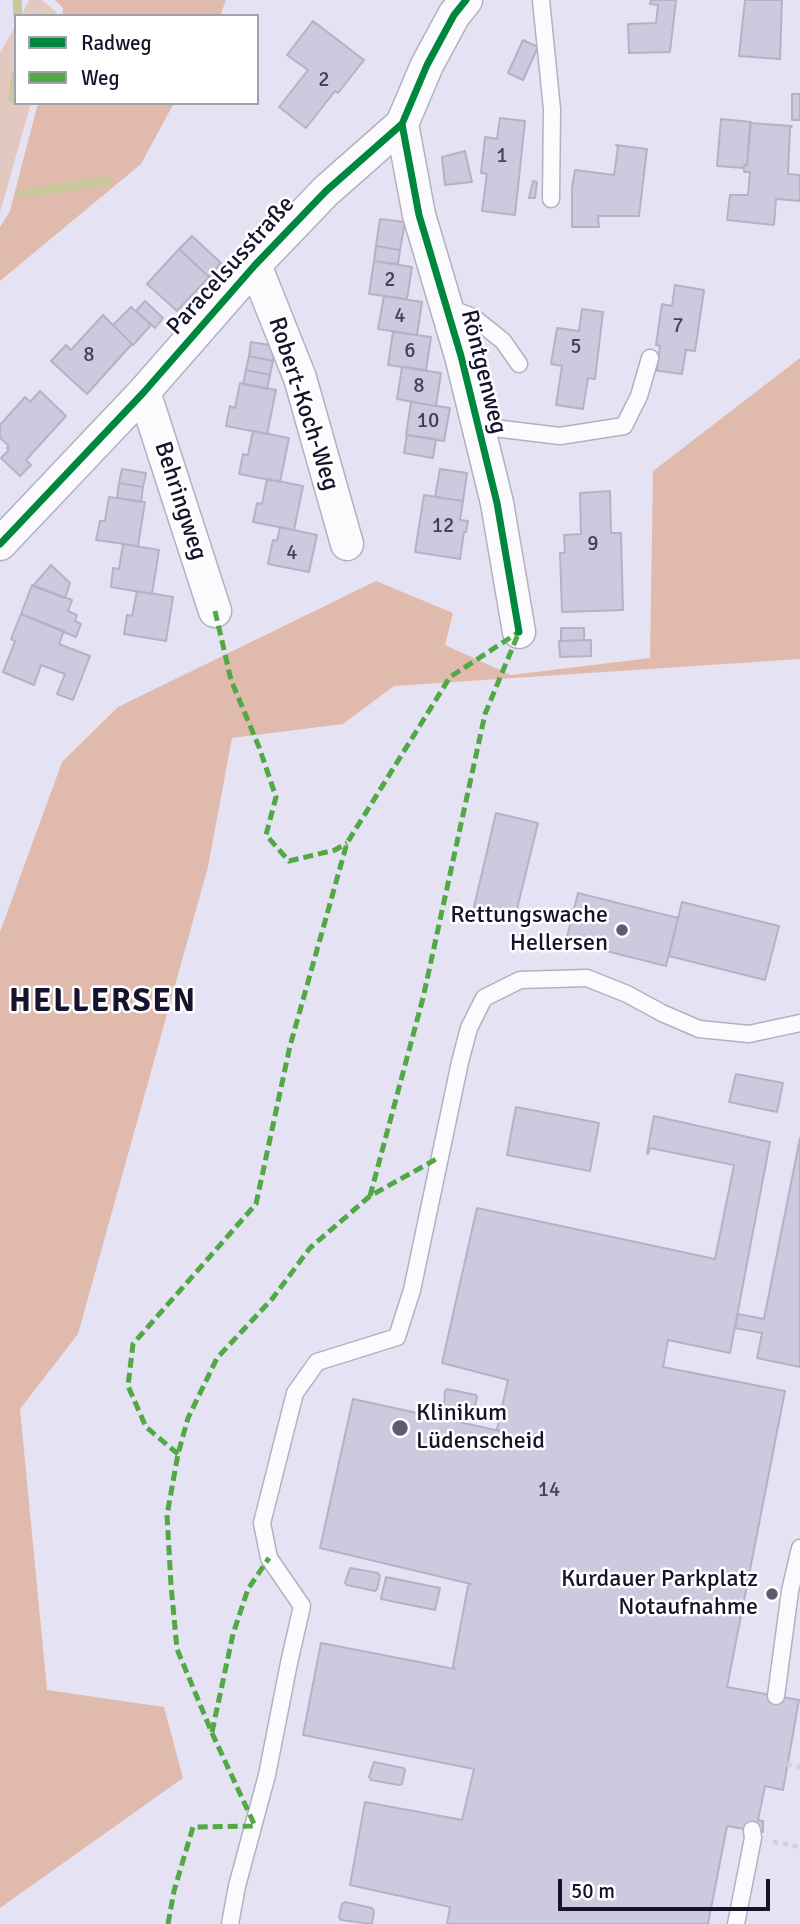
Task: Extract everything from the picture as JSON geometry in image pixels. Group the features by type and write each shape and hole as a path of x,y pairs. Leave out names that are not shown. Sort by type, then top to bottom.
{"street":[{"name":"Paracelsusstraße","path":"0,544 145,392 255,265 326,191 402,124 433,55 454,15 467,0"},
{"name":"Röntgenweg","path":"402,124 419,215 447,307 497,503 519,632"},
{"name":"Robert-Koch-Weg","path":"255,265 300,378 347,544"},
{"name":"Behringweg","path":"145,392 215,611"}],"lane":[{"path":"541,0 552,109 551,199"},
{"name":"Röntgenweg","path":"447,307 473,317 503,341 519,364"},
{"name":"Röntgenweg","path":"477,426 560,436 624,426 639,396 650,358"},
{"path":"230,1924 237,1886 267,1775 302,1606 270,1558 262,1523 295,1392 317,1362 397,1337 412,1290 460,1062 469,1028 484,998 520,980 587,978 699,1029 749,1034 800,1023"},
{"path":"775,1696 790,1591 800,1549"},
{"path":"736,1924 753,1838 752,1830"}],"path":[{"path":"787,1764 800,1766"}],"shaded area":[{"path":"29,0 42,0 56,12 56,14 22,14"},
{"path":"55,0 226,0 221,14 62,14 63,8"},
{"path":"14,28 14,105 30,105 0,213 0,53"},
{"path":"37,105 173,105 141,164 0,281 0,227 10,211"},
{"path":"800,358 800,659 394,686 343,724 232,738 208,867 78,1334 20,1409 47,1690 164,1707 183,1778 0,1908 0,932 62,762 118,707 376,581 453,613 445,645 511,675 650,658 653,471"}],"building":[{"path":"651,0 676,0 670,52 629,53 628,24 656,23 658,5 650,4"},
{"path":"745,0 782,0 780,59 739,56"},
{"path":"313,21 364,60 306,128 279,107 308,70 287,55"},
{"path":"523,40 538,47 523,80 508,73"},
{"path":"792,94 800,94 800,120 792,120"},
{"path":"500,118 525,121 515,215 482,211 487,174 481,173 485,137 497,139"},
{"path":"721,119 751,122 747,166 744,165 744,168 717,166"},
{"path":"750,123 792,126 788,174 800,175 800,201 776,199 774,225 727,220 730,195 748,195 750,172 744,172 744,165 747,166"},
{"path":"616,145 647,149 639,216 598,216 599,227 572,227 575,170 614,175 618,147"},
{"path":"465,151 472,182 445,185 442,157"},
{"path":"533,181 537,182 535,198 529,198"},
{"path":"380,219 405,222 400,250 376,246"},
{"path":"192,236 221,263 209,277 179,249"},
{"path":"376,246 400,250 398,264 374,261"},
{"path":"179,249 209,277 177,311 147,284"},
{"path":"374,261 412,267 407,299 369,294"},
{"path":"675,285 704,290 695,351 686,350 682,374 652,370 657,369 660,346 656,345 662,304 672,306"},
{"path":"384,296 422,302 417,335 378,329"},
{"path":"145,301 163,318 155,328 136,311"},
{"path":"131,307 151,325 133,345 113,325"},
{"path":"582,309 603,312 595,379 588,378 583,409 556,405 562,366 551,364 557,328 579,331"},
{"path":"103,315 132,344 87,394 51,361 66,345 71,350"},
{"path":"393,332 431,337 426,370 388,365"},
{"path":"251,342 276,346 273,361 249,356"},
{"path":"249,356 273,361 270,375 246,370"},
{"path":"402,367 441,373 436,406 397,399"},
{"path":"246,370 270,375 267,389 243,384"},
{"path":"240,383 276,390 267,434 226,426 230,406 235,408"},
{"path":"40,391 66,416 26,460 31,465 20,476 1,458 9,450 9,446 0,438 0,425 25,397 30,402"},
{"path":"411,402 450,408 444,441 406,435"},
{"path":"253,431 289,438 280,482 239,474 243,454 248,455"},
{"path":"407,435 436,439 433,458 404,453"},
{"path":"122,469 146,473 143,487 119,483"},
{"path":"440,469 467,473 463,501 435,497"},
{"path":"267,479 303,486 294,530 253,522 257,503 262,504"},
{"path":"119,483 143,487 141,502 117,498"},
{"path":"610,491 611,533 621,533 623,610 562,612 560,553 565,553 564,535 581,534 580,493"},
{"path":"424,495 463,501 460,520 468,521 460,559 415,552"},
{"path":"109,497 145,502 138,546 96,540 100,521 105,521"},
{"path":"280,527 317,535 309,572 268,564 273,540 277,541"},
{"path":"123,544 159,550 152,594 111,587 113,568 119,569"},
{"path":"51,565 70,583 65,598 33,586"},
{"path":"32,585 72,600 68,611 77,615 75,621 81,624 76,637 21,614"},
{"path":"137,591 173,597 166,641 124,634 127,615 132,616"},
{"path":"21,614 64,631 59,644 90,656 73,700 57,694 65,674 41,665 34,685 3,672 15,641 11,639"},
{"path":"561,628 584,628 584,640 561,641"},
{"path":"591,640 591,656 560,657 559,641"},
{"path":"496,813 538,823 515,917 474,907"},
{"name":"Rettungswache Hellersen","path":"578,893 678,918 666,966 566,941"},
{"path":"682,902 779,926 765,980 669,956"},
{"path":"736,1074 783,1083 777,1112 729,1102"},
{"path":"516,1107 599,1123 590,1171 507,1155"},
{"name":"Klinikum Lüdenscheid","path":"654,1116 770,1142 730,1353 668,1340 663,1367 785,1391 727,1687 799,1700 783,1790 765,1786 758,1820 763,1821 763,1832 727,1826 708,1924 447,1924 450,1907 350,1885 365,1802 462,1820 474,1769 303,1735 321,1643 455,1669 453,1666 468,1586 471,1584 320,1548 353,1399 500,1431 497,1429 508,1380 442,1363 477,1208 715,1259 734,1165 650,1148 648,1154"},
{"path":"800,1138 800,1367 757,1358 762,1333 735,1328 738,1314 764,1319"},
{"path":"447,1389 476,1395 474,1411 444,1406"},
{"path":"350,1568 378,1573 380,1576 377,1589 375,1591 347,1585 345,1583"},
{"path":"386,1577 440,1588 435,1610 381,1599"},
{"path":"374,1762 403,1768 405,1770 402,1784 371,1780 369,1777"},
{"path":"345,1902 372,1908 372,1924 341,1920 339,1917"}],"waterway":[{"path":"17,0 18,14"},
{"path":"13,98 14,90"},
{"path":"22,194 108,181"}],"marked path":[{"path":"215,611 231,680 276,797 266,835 289,861 335,850 347,843"},
{"path":"370,1196 423,998 485,714 519,632"},
{"path":"178,1454 146,1427 128,1386 133,1344 256,1204 290,1046 347,843 450,677 519,632"},
{"path":"168,1924 174,1891 193,1827 255,1826 177,1649 167,1515 178,1454 188,1418 217,1358 272,1299 310,1248 370,1196 440,1157"},
{"path":"212,1732 233,1634 248,1589 269,1558"}],"cycle path":[{"path":"0,544 144,392 255,265 326,191 402,124 427,65 454,15 466,0"},
{"path":"402,124 419,215 461,356 497,503 519,632"}],"place":[{"name":"Rettungswache Hellersen","path":"622,930"},
{"name":"Klinikum Lüdenscheid","path":"400,1428"},
{"name":"Kurdauer Parkplatz Notaufnahme","path":"772,1594"}],"district":[{"name":"HELLERSEN","path":"103,1003"}]}
